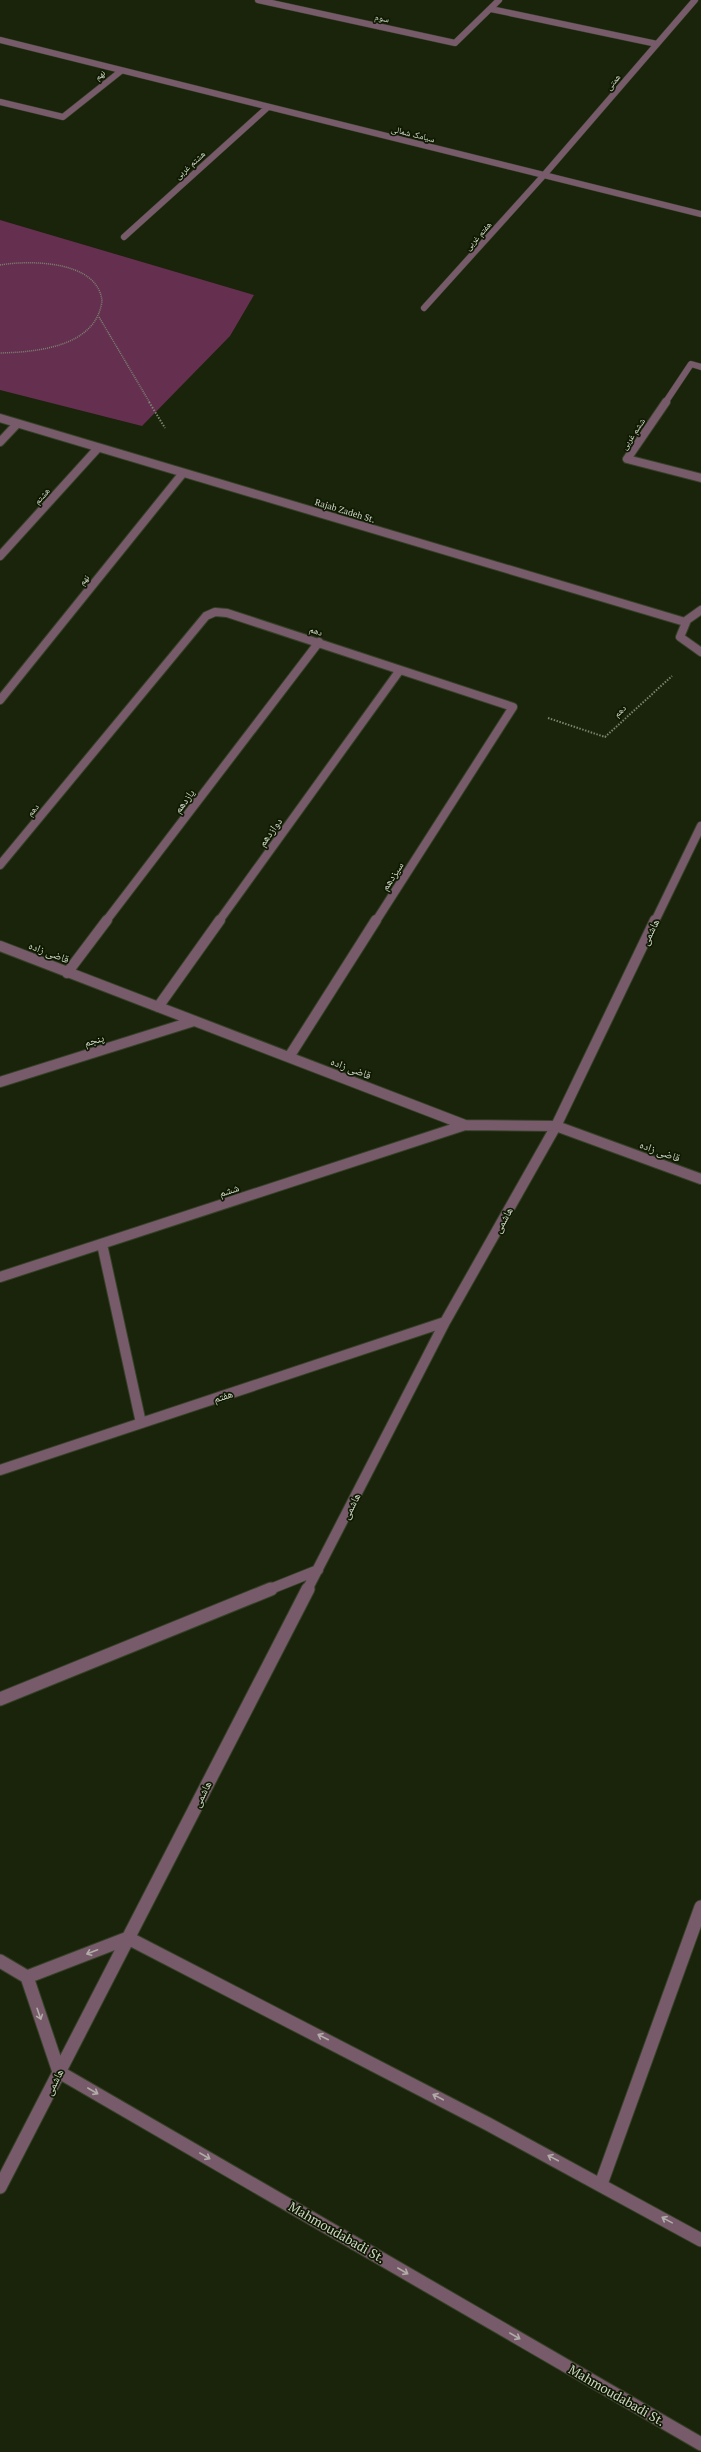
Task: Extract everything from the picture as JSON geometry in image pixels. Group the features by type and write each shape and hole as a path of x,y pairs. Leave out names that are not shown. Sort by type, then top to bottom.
{"street":[{"name":"سوم","path":"258,0 455,43 499,0"},
{"name":"همتی","path":"544,175 694,0"},
{"path":"491,9 657,44"},
{"name":"نهم","path":"0,40 122,71"},
{"name":"نهم","path":"0,102 63,117 122,71"},
{"name":"سیامک شمالی","path":"122,71 701,214"},
{"name":"هشتم غربی","path":"124,237 268,107"},
{"name":"هفتم غربی","path":"424,308 544,175"},
{"name":"ششم غربی","path":"701,367 691,364 627,459 701,478"},
{"name":"Rajab Zadeh St.","path":"0,418 685,622"},
{"path":"0,442 17,424"},
{"name":"هشتم","path":"0,556 98,448"},
{"name":"نهم","path":"0,700 183,473"},
{"path":"700,652 680,637 681,630 685,622 701,610"},
{"name":"دهم","path":"0,865 206,616 215,612 228,613 319,642 513,707"},
{"name":"یازدهم","path":"67,973 319,642"},
{"name":"دوازدهم","path":"158,1007 400,670"},
{"name":"سیزدهم","path":"289,1057 513,707"},
{"name":"هاشمی","path":"0,2187 445,1322 556,1126 701,826"},
{"name":"قاضی زاده","path":"0,946 465,1125 556,1126 701,1179"},
{"name":"پنجم","path":"0,1082 194,1021"},
{"name":"ششم","path":"0,1278 465,1125"},
{"path":"102,1244 141,1423"},
{"name":"هفتم","path":"0,1470 445,1322"},
{"path":"0,1700 318,1570"},
{"path":"602,2184 701,1907"},
{"path":"27,1977 128,1938 364,2057 602,2184 701,2240"},
{"path":"0,1961 27,1977 59,2072"},
{"name":"Mahmoudabadi St.","path":"59,2072 701,2444"}],"path":[{"path":"0,265 12,262 46,263 75,270 95,283 103,300 99,317 82,334 56,347 24,353 0,353"},
{"path":"99,317 174,442 137,460"},
{"name":"دهم","path":"513,707 605,737 700,652"}],"shaded area":[{"path":"0,220 254,295 230,336 142,426 0,390"}]}
